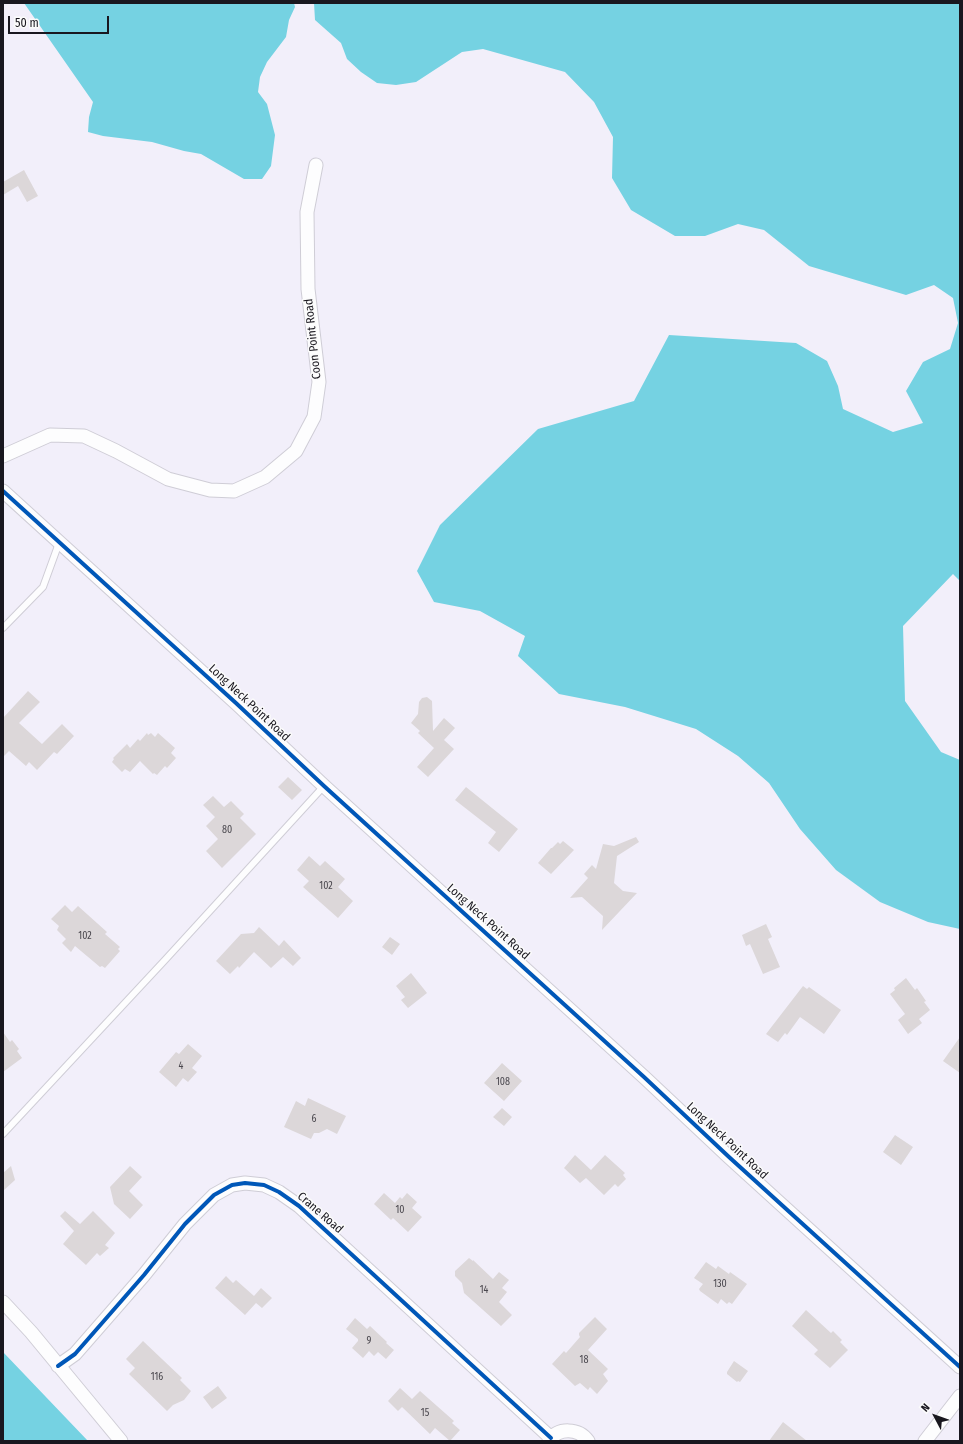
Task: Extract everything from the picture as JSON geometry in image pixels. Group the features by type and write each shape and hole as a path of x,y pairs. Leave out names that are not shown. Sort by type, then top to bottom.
{"street":[{"name":"Coon Point Road","path":"3,456 50,435 84,436 116,451 168,479 210,490 234,491 265,477 296,451 314,417 319,382 308,289 307,212 316,165"},
{"name":"Long Neck Point Road","path":"3,491 960,1367"},
{"name":"Crane Road","path":"58,1366 75,1354 144,1275 185,1224 214,1195 232,1185 245,1183 264,1185 279,1192 299,1206 550,1440 559,1433 568,1431 577,1432 588,1441"},
{"path":"3,1302 31,1332 121,1441"},
{"path":"925,1441 960,1396"}],"lane":[{"path":"3,628 43,587 59,543"},
{"path":"3,1134 324,786"}],"water":[{"path":"24,3 294,3 295,7 289,20 286,37 267,62 260,77 258,92 267,104 275,135 271,166 262,179 244,179 201,154 152,142 103,136 88,132 89,117 93,102"},
{"path":"314,3 960,3 960,581 953,574 903,626 905,701 941,752 960,760 960,929 928,922 880,902 836,870 800,829 769,783 738,756 696,729 625,707 559,694 518,656 525,636 480,611 434,602 417,571 440,525 538,429 634,401 669,335 796,343 827,361 838,386 843,409 893,432 923,423 906,391 923,362 950,349 958,323 953,298 934,285 906,295 809,266 764,230 738,224 705,236 675,236 631,210 612,178 613,137 594,102 565,72 483,49 462,52 416,82 396,85 377,83 361,72 347,59 341,43 315,20"},
{"path":"3,1352 88,1441 3,1441"}],"building":[{"path":"24,170 38,196 27,202 18,186 3,195 3,182"},
{"path":"28,691 40,702 19,723 42,744 62,724 74,736 57,754 54,752 37,770 29,762 26,766 9,751 3,757 3,718"},
{"path":"427,697 432,701 433,731 444,718 455,728 444,740 454,749 428,777 417,767 434,748 418,733 420,731 411,723 418,714 419,702 422,698"},
{"path":"147,733 148,735 151,733 155,737 158,733 175,748 171,753 176,758 167,768 165,766 157,775 154,773 153,774 140,761 130,772 125,769 122,772 112,762 114,759 113,758 127,744 130,748 138,739 140,741"},
{"path":"288,777 302,790 292,800 278,787"},
{"path":"466,787 518,829 499,852 488,843 496,832 455,800"},
{"path":"213,796 224,807 231,801 244,814 240,818 256,834 222,868 206,851 218,839 206,826 215,817 203,805"},
{"path":"636,837 639,842 617,856 614,883 623,891 637,893 602,930 603,916 582,897 570,898 588,878 584,874 592,865 596,869 603,844 614,846"},
{"path":"563,841 574,850 551,874 538,863 551,848 558,842 560,844"},
{"path":"309,856 320,866 325,861 345,879 338,887 353,901 338,918 303,887 309,881 297,870"},
{"path":"65,905 72,912 78,906 107,932 105,934 120,947 118,949 120,951 105,968 102,966 100,967 75,946 71,952 62,943 66,939 57,930 59,926 51,919"},
{"path":"766,924 772,937 768,939 780,967 763,974 750,944 746,946 742,935"},
{"path":"259,927 279,946 284,940 301,958 293,966 283,957 271,968 254,952 239,968 238,966 230,974 216,961 241,934 254,933"},
{"path":"390,937 400,944 392,955 382,947"},
{"path":"411,973 427,993 408,1008 401,1000 405,997 396,986"},
{"path":"906,978 915,990 917,988 930,1010 919,1019 922,1023 908,1034 898,1020 905,1014 890,994 895,990 894,988"},
{"path":"803,986 807,989 809,987 841,1010 824,1034 800,1017 787,1035 785,1033 778,1042 766,1034"},
{"path":"3,1032 10,1042 12,1040 19,1049 17,1051 22,1058 3,1072"},
{"path":"960,1037 960,1073 943,1061"},
{"path":"188,1044 202,1056 192,1068 197,1072 188,1082 183,1078 176,1087 159,1072 176,1052 179,1054"},
{"path":"502,1063 522,1081 504,1101 484,1083"},
{"path":"308,1098 346,1116 337,1134 327,1129 319,1133 314,1133 311,1139 284,1127 296,1101 305,1106"},
{"path":"502,1108 512,1117 504,1126 493,1117"},
{"path":"895,1135 913,1147 901,1165 883,1152"},
{"path":"575,1155 591,1170 605,1155 625,1173 623,1175 626,1179 618,1187 615,1184 604,1195 586,1178 580,1183 564,1168"},
{"path":"11,1166 15,1180 3,1191 3,1173"},
{"path":"130,1166 142,1177 129,1191 143,1205 130,1219 114,1204 110,1187"},
{"path":"384,1193 395,1203 400,1197 402,1199 407,1193 417,1202 412,1208 422,1217 408,1232 393,1218 391,1220 374,1204"},
{"path":"65,1211 80,1224 93,1211 115,1233 105,1245 109,1248 100,1256 97,1253 86,1265 63,1244 74,1231 60,1216"},
{"path":"469,1258 493,1279 499,1272 509,1280 502,1288 507,1292 499,1302 512,1315 501,1326 464,1293 462,1283 455,1276 455,1271"},
{"path":"706,1262 716,1269 718,1266 729,1274 730,1272 747,1284 732,1304 729,1302 727,1304 721,1299 718,1304 700,1291 699,1289 703,1284 694,1278"},
{"path":"226,1276 233,1283 236,1280 254,1296 261,1288 272,1298 262,1308 256,1303 245,1315 215,1288"},
{"path":"806,1310 831,1333 833,1331 842,1340 840,1342 848,1350 830,1368 814,1354 818,1350 792,1326"},
{"path":"595,1317 607,1329 588,1350 608,1369 603,1374 608,1381 597,1394 590,1387 588,1390 580,1383 575,1386 552,1364 564,1351 566,1353 580,1337 579,1333"},
{"path":"355,1318 367,1329 370,1326 394,1350 386,1359 378,1352 374,1356 369,1351 363,1358 352,1348 358,1339 346,1329"},
{"path":"143,1341 182,1378 180,1380 191,1391 184,1400 173,1405 167,1411 129,1374 135,1368 126,1359"},
{"path":"734,1361 748,1371 740,1382 737,1382 727,1374"},
{"path":"218,1386 227,1398 212,1409 203,1397"},
{"path":"400,1388 412,1399 420,1391 454,1421 452,1423 460,1430 450,1441 435,1428 430,1434 402,1407 398,1411 388,1401"},
{"path":"783,1422 807,1441 769,1441"}],"cycle path":[{"path":"3,491 960,1367"},
{"path":"58,1366 75,1354 144,1275 185,1224 214,1195 232,1185 245,1183 264,1185 279,1192 299,1206 551,1438"}]}
